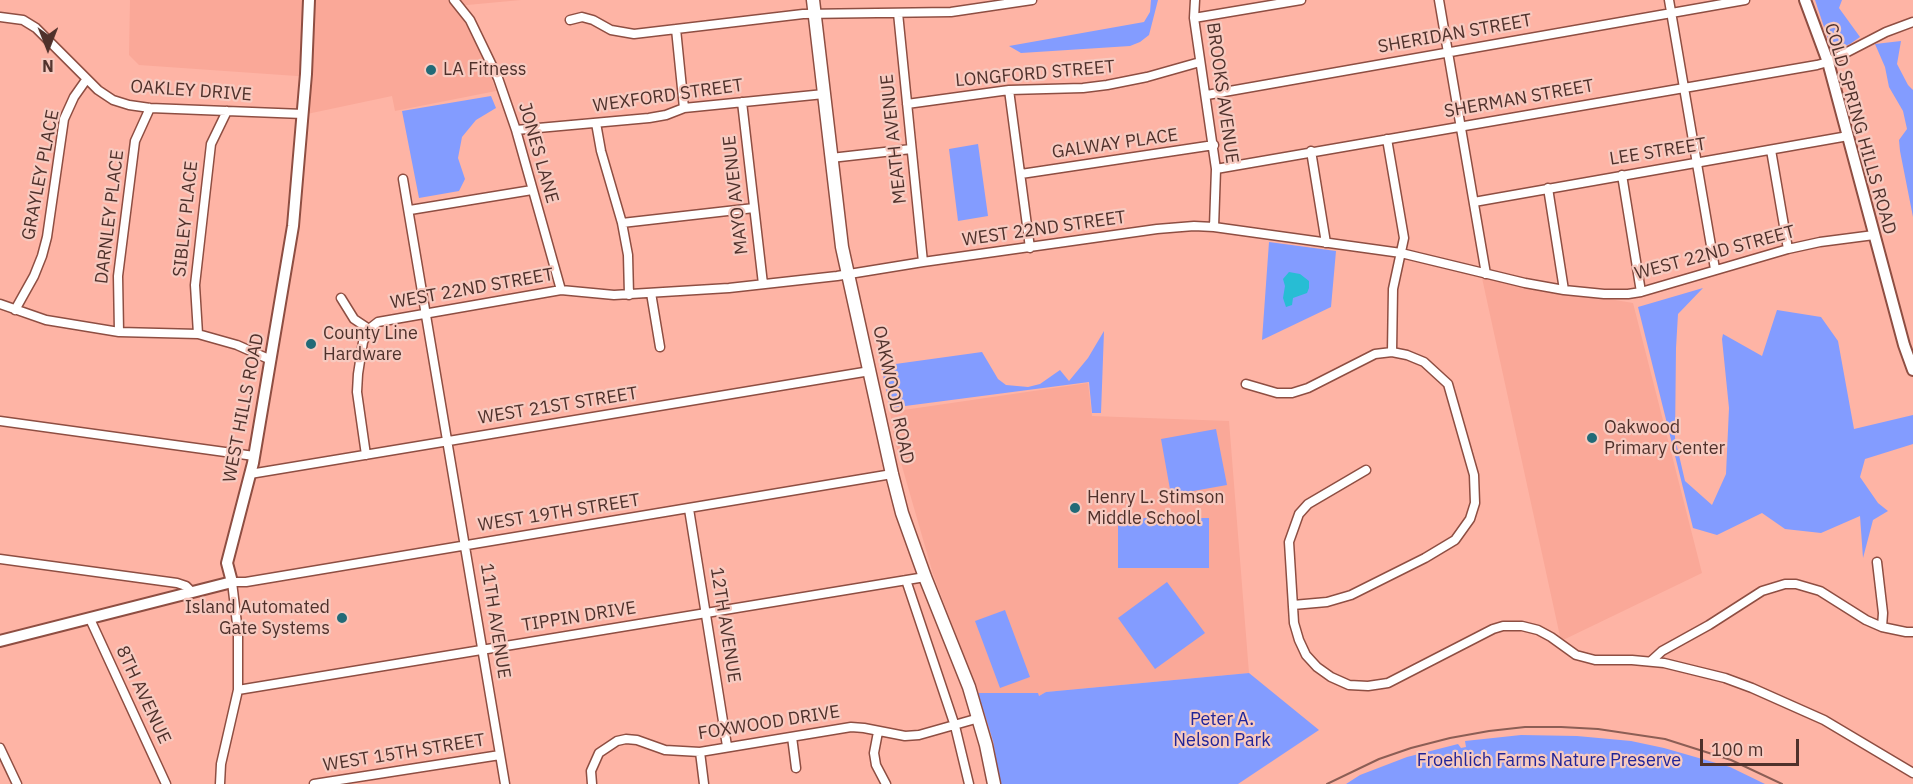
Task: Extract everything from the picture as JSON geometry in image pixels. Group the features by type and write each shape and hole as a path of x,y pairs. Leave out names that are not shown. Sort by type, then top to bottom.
{"main road":[{"name":"OAKWOOD ROAD","path":"813,0 840,235 892,474 902,513 925,577 969,687 979,718 994,784"}],"street":[{"name":"WEST HILLS ROAD","path":"232,582 227,563 254,456 293,226 303,114 309,0"},
{"name":"JONES LANE","path":"454,0 470,20 499,81 516,130 561,290"},
{"path":"570,20 582,17 623,33 634,34 757,19 815,15 951,12 1032,0"},
{"name":"BROOKS AVENUE","path":"1195,0 1194,18 1214,145 1216,169 1214,227"},
{"path":"1194,18 1301,0"},
{"path":"1439,0 1486,273"},
{"path":"1669,0 1715,269"},
{"name":"SHERIDAN STREET","path":"1207,95 1744,0"},
{"name":"COLD SPRING HILLS ROAD","path":"1805,0 1828,62 1904,345 1913,370"},
{"name":"MEATH AVENUE","path":"898,13 923,262"},
{"name":"OAKLEY DRIVE","path":"0,17 23,20 36,28 86,80 113,100 150,108 303,114"},
{"name":"SHERMAN STREET","path":"1216,169 1828,62 1864,42 1913,22"},
{"path":"676,28 684,108"},
{"name":"LONGFORD STREET","path":"907,104 1009,90 1107,86 1200,62"},
{"name":"GRAYLEY PLACE","path":"15,310 42,256 47,237 64,119 74,97 86,80"},
{"path":"1009,90 1030,248"},
{"name":"WEXFORD STREET","path":"516,130 649,118 684,108 824,94"},
{"name":"MAYO AVENUE","path":"742,102 763,284"},
{"name":"DARNLEY PLACE","path":"119,332 118,276 135,141 150,108"},
{"name":"SIBLEY PLACE","path":"198,334 195,285 211,144 227,111"},
{"path":"596,123 601,151 622,223 628,255 629,295"},
{"name":"LEE STREET","path":"1474,202 1848,136"},
{"path":"1387,139 1404,238 1393,289 1392,352"},
{"name":"GALWAY PLACE","path":"1021,174 1214,145"},
{"path":"831,158 911,149"},
{"path":"1771,150 1788,249"},
{"path":"1311,151 1326,243"},
{"path":"1622,175 1641,292"},
{"name":"11TH AVENUE","path":"403,179 505,784"},
{"path":"1548,188 1564,290"},
{"path":"410,210 532,190"},
{"path":"622,223 754,208"},
{"name":"WEST 22ND STREET","path":"369,329 378,322 561,290 629,295 763,284 847,275 1179,226 1214,227 1401,253 1564,290 1604,294 1641,292 1788,249 1874,235"},
{"path":"651,293 660,347"},
{"path":"341,298 354,319 369,329 363,342 357,392 366,455"},
{"path":"0,304 46,320 119,332 198,334 237,345 271,360"},
{"path":"1246,384 1277,393 1292,393 1308,388 1375,354 1392,352 1424,362 1448,384 1476,486 1475,503 1470,519 1455,540 1443,548 1351,595 1327,602 1293,605"},
{"name":"WEST 21ST STREET","path":"250,474 870,371"},
{"path":"0,421 254,456"},
{"path":"1366,470 1320,495 1299,514 1289,542 1296,632 1306,655 1331,677 1349,685 1368,686 1388,683 1483,634 1503,626 1522,626 1538,630 1576,655 1595,660 1651,661 1725,678 1770,695 1824,720 1913,773"},
{"name":"WEST 19TH STREET","path":"232,582 258,580 892,474"},
{"name":"12TH AVENUE","path":"689,509 727,746"},
{"path":"0,559 177,583 186,586 192,592"},
{"path":"1877,562 1883,613 1882,627"},
{"name":"TIPPIN DRIVE","path":"238,690 925,577"},
{"path":"906,580 955,726 969,784"},
{"path":"0,641 232,582 238,632 238,690 221,764 220,784"},
{"path":"1651,661 1662,651 1709,625 1762,591 1785,585 1796,584 1820,591 1866,621 1906,633 1913,632"},
{"name":"8TH AVENUE","path":"90,619 166,784"},
{"name":"FOXWOOD DRIVE","path":"592,784 591,771 599,753 617,741 637,740 665,750 700,752 851,727 905,736 955,726 979,718"},
{"path":"878,732 874,753 876,765 886,784"},
{"path":"792,737 796,768"},
{"path":"0,748 17,784"},
{"path":"700,752 704,784"},
{"name":"WEST 15TH STREET","path":"314,784 395,776 500,755"}],"shaded area":[{"path":"130,0 521,0 456,8 480,48 496,91 395,111 392,96 307,114 311,77 139,65 129,55"},
{"path":"1289,272 1300,274 1309,281 1309,288 1307,293 1293,298 1292,305 1286,307 1283,298 1285,286 1283,279"},
{"name":"Oakwood Primary Center","path":"1482,278 1633,303 1702,573 1561,641"},
{"name":"Henry L. Stimson Middle School","path":"1088,383 1092,416 1229,421 1249,673 1046,692 1039,696 1037,693 978,693 933,574 895,442 890,412"}],"green space":[{"path":"1151,0 1158,0 1149,35 1130,46 1021,53 1009,46 1144,22 1150,12"},
{"path":"1815,0 1842,0 1839,8 1860,37 1832,51"},
{"path":"1901,41 1897,64 1913,90 1913,217 1899,140 1907,129 1903,111 1889,87 1885,67 1875,44"},
{"path":"491,96 496,108 476,120 462,137 458,158 465,179 459,191 419,198 402,111"},
{"path":"978,144 988,216 958,221 949,149"},
{"path":"1269,242 1336,251 1331,307 1262,340"},
{"path":"1703,288 1678,314 1675,438 1685,481 1712,505 1726,474 1729,408 1723,334 1762,356 1777,310 1821,317 1838,341 1854,429 1913,415 1913,444 1865,459 1860,477 1878,503 1888,511 1873,520 1863,558 1860,516 1821,533 1785,529 1762,513 1717,535 1693,528 1638,307"},
{"path":"1104,331 1101,413 1092,413 1089,382 890,408 881,366 982,352 998,379 1006,385 1028,387 1040,384 1060,370 1069,381 1088,358"},
{"path":"1216,429 1227,485 1171,495 1161,439"},
{"path":"1118,518 1209,518 1209,568 1118,568"},
{"path":"1167,582 1205,633 1155,669 1118,618"},
{"path":"1005,610 1030,677 1000,688 975,621"},
{"name":"Peter A. Nelson Park","path":"1249,673 1319,730 1238,784 1000,784 993,741 978,693 1038,693 1039,696 1046,692"},
{"name":"Froehlich Farms Nature Preserve","path":"1521,735 1577,736 1631,741 1730,767 1765,784 1346,784 1360,775 1407,757 1458,744 1461,748 1466,747 1465,741"}],"railway":[{"path":"1327,784 1379,759 1411,748 1450,738 1525,727 1598,729 1665,739 1731,760 1782,784"}],"place":[{"name":"LA Fitness","path":"431,70"},
{"name":"County Line Hardware","path":"311,344"},
{"name":"Oakwood Primary Center","path":"1592,438"},
{"name":"Henry L. Stimson Middle School","path":"1075,508"},
{"name":"Island Automated Gate Systems","path":"342,618"}]}
